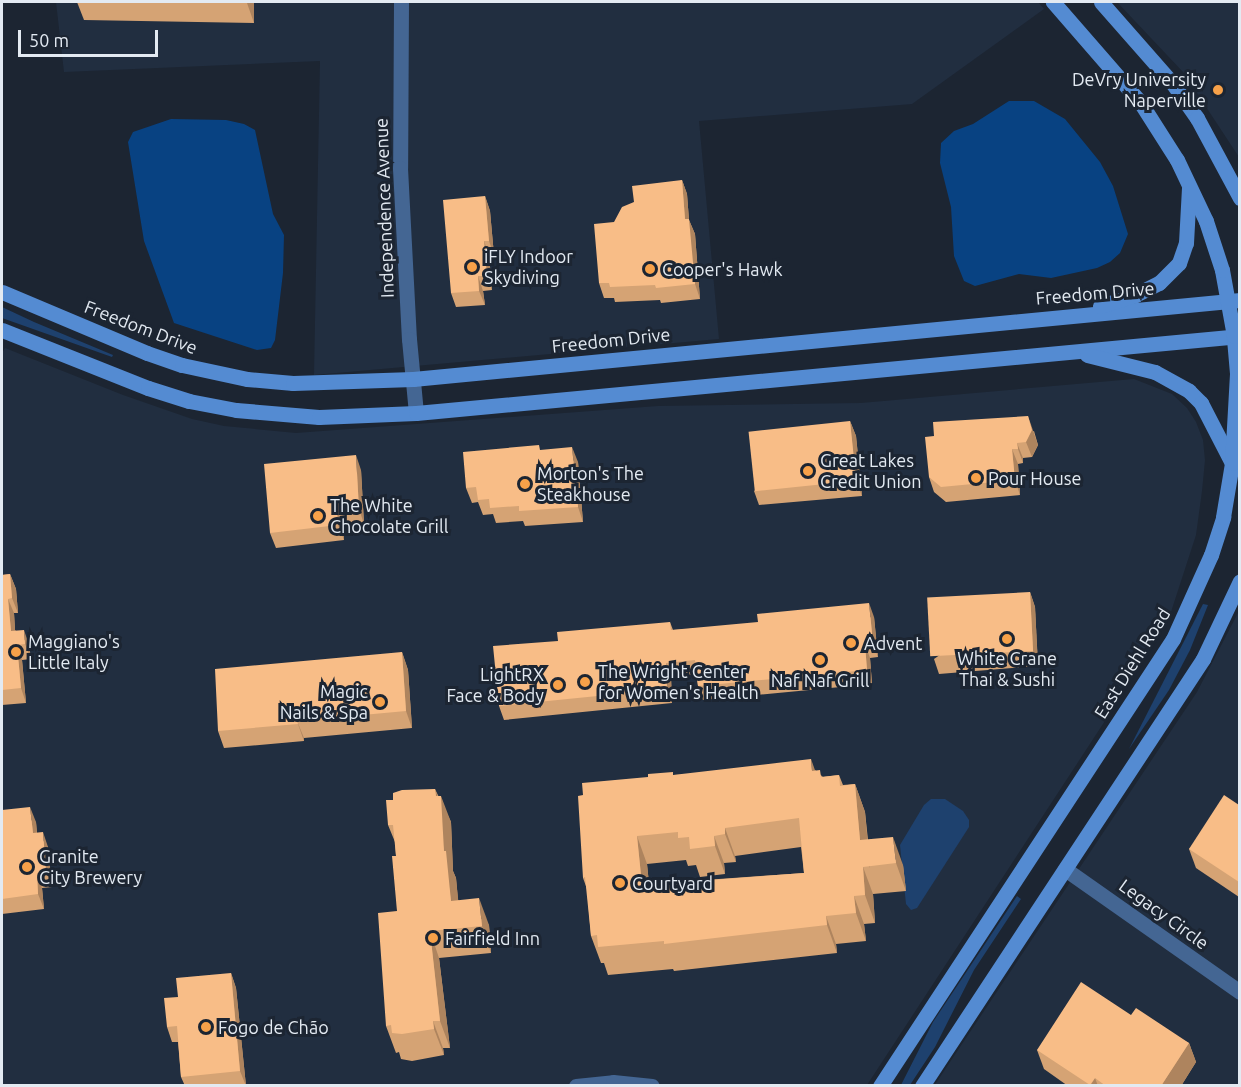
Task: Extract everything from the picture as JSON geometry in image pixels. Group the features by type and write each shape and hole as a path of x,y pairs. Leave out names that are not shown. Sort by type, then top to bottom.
{"street":[{"name":"Independence Avenue","path":"402,2 400,168 416,413"},
{"name":"East Diehl Road","path":"880,1086 1173,639 1211,555 1223,517 1232,463 1237,373 1234,301 1206,221 1177,160 1140,102 1053,2"},
{"path":"1101,2 1168,77 1191,109 1217,151 1239,198"},
{"path":"1070,315 1135,295 1159,283 1179,263 1186,243 1189,185"},
{"name":"Freedom Drive","path":"2,292 147,353 213,373 293,383 413,379 1234,301"},
{"path":"2,330 148,388 212,406 278,416 319,417 416,413 1237,336"},
{"path":"1075,351 1155,372 1189,391 1201,403 1232,463"},
{"path":"922,1086 1203,659 1239,580"},
{"name":"Legacy Circle","path":"1065,869 1239,992"},
{"path":"576,1086 613,1082 652,1086"}],"shaded area":[{"path":"56,2 1038,2 1044,9 912,104 699,121 719,339 314,375 320,61 64,72"},
{"name":"DeVry University Naperville","path":"1117,2 1239,2 1239,157 1183,72"},
{"path":"1009,101 1034,101 1065,119 1100,162 1113,186 1128,234 1120,253 1110,262 1097,268 1051,278 1019,274 975,286 964,281 954,256 951,207 940,163 941,143 954,131 973,124"},
{"path":"171,119 226,120 244,124 255,130 273,214 284,235 283,273 275,340 271,348 257,350 174,323 144,241 128,142 133,132"},
{"path":"2,307 113,355 112,357 2,318"},
{"path":"5,348 123,395 192,419 224,426 296,433 658,406 861,403 1134,379 1172,394 1187,408 1196,422 1203,440 1205,460 1196,535 1170,615 1116,704 867,1085 2,1086 2,353"},
{"path":"1203,604 1208,605 1190,650 1169,690 1129,749"},
{"path":"1239,611 1239,1085 934,1086 1197,692"},
{"path":"931,799 945,799 963,811 969,820 969,827 917,908 911,910 906,904 900,845 924,805"},
{"path":"1017,896 1021,899 974,970 935,1047 910,1085 901,1085 933,1022"}],"building":[{"path":"142,2 247,2 247,3"},
{"name":"Cooper's Hawk","path":"682,180 685,219 689,219 695,284 656,288 655,285 610,287 609,283 599,283 594,224 614,222 622,207 634,202 632,186"},
{"name":"iFLY Indoor Skydiving","path":"485,196 489,241 484,241 487,276 478,276 479,291 451,293 443,200"},
{"name":"Pour House","path":"1028,416 1032,430 1026,442 1017,443 1018,449 1012,449 1015,480 941,487 929,477 925,437 934,436 933,422"},
{"path":"850,421 856,481 755,491 749,432"},
{"name":"Morton's The Steakhouse","path":"539,445 540,450 572,447 578,507 519,511 519,506 490,508 489,499 478,500 476,487 466,488 463,452"},
{"name":"The White Chocolate Grill","path":"356,455 359,509 337,511 338,525 270,533 264,464"},
{"path":"10,574 12,598 8,599 11,631 24,630 25,644 17,645 21,688 2,690 2,575"},
{"path":"1030,592 1033,651 930,656 927,597"},
{"path":"869,603 873,643 865,644 867,670 698,686 695,660 666,663 667,689 499,706 493,646 558,641 557,632 670,622 671,630 758,622 757,614"},
{"path":"402,652 406,711 218,731 215,669"},
{"path":"811,759 812,771 820,770 821,777 839,775 840,786 855,784 860,840 893,837 896,863 863,867 865,895 854,896 856,913 826,916 827,925 664,944 664,941 598,947 597,935 591,936 585,877 583,878 578,796 583,795 582,783 648,777 648,774 673,772 673,775","holes":["799,818 804,873 642,885 637,836 678,832 678,838 689,837 690,849 715,846 714,836 725,834 725,828"]},
{"name":"Fairfield Inn","path":"435,789 436,796 441,796 444,851 446,851 451,901 479,898 482,926 430,931 440,1021 433,1021 434,1029 402,1034 392,1033 391,1025 386,1026 378,913 397,911 392,856 396,856 393,825 388,825 386,800 393,800 393,793 402,790"},
{"path":"1224,795 1239,805 1239,882 1189,849"},
{"name":"Granite City Brewery","path":"30,807 33,833 43,832 46,872 37,873 38,894 2,899 2,810"},
{"name":"Fogo de Chão","path":"231,973 240,1071 181,1077 177,1026 167,1027 164,998 178,997 176,978"},
{"path":"1081,982 1131,1015 1136,1008 1189,1043 1161,1086 1106,1086 1095,1078 1090,1085 1037,1050"}],"place":[{"name":"DeVry University Naperville","path":"1218,90"},
{"name":"iFLY Indoor Skydiving","path":"472,267"},
{"name":"Cooper's Hawk","path":"650,269"},
{"name":"Great Lakes Credit Union","path":"808,471"},
{"name":"Pour House","path":"976,478"},
{"name":"Morton's The Steakhouse","path":"525,484"},
{"name":"The White Chocolate Grill","path":"318,516"},
{"name":"White Crane Thai & Sushi","path":"1007,639"},
{"name":"Advent","path":"851,643"},
{"name":"Maggiano's Little Italy","path":"16,652"},
{"name":"Naf Naf Grill","path":"820,660"},
{"name":"The Wright Center for Women's Health","path":"585,682"},
{"name":"LightRX Face & Body","path":"558,685"},
{"name":"Magic Nails & Spa","path":"380,702"},
{"name":"Granite City Brewery","path":"27,867"},
{"name":"Courtyard","path":"620,883"},
{"name":"Fairfield Inn","path":"433,938"},
{"name":"Fogo de Chão","path":"206,1027"}]}
